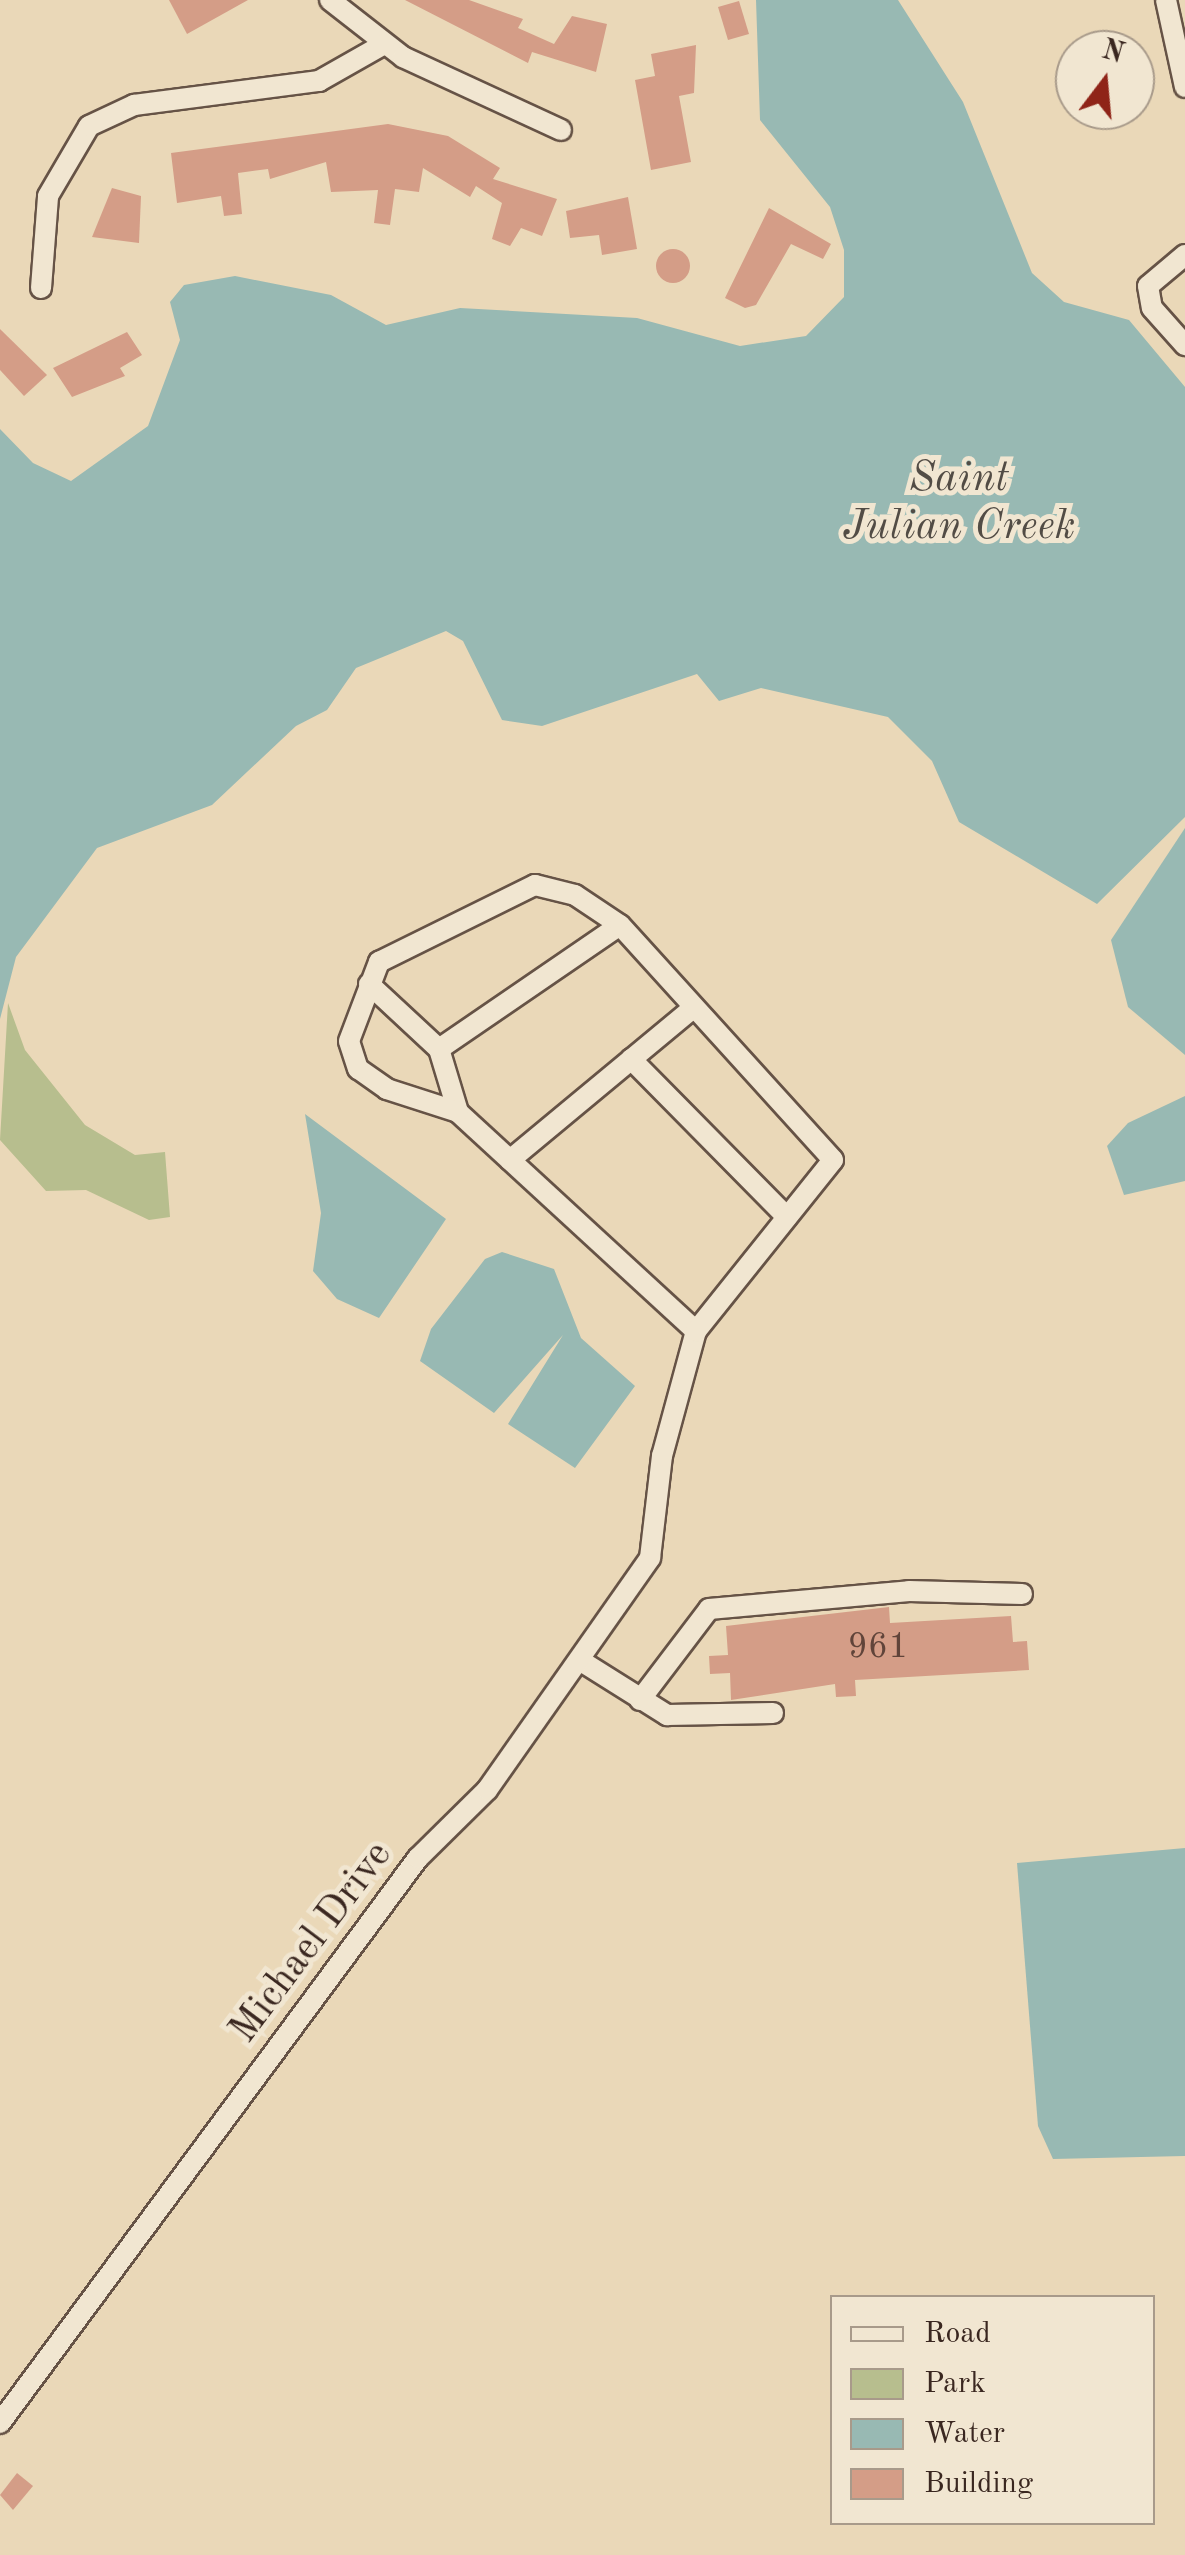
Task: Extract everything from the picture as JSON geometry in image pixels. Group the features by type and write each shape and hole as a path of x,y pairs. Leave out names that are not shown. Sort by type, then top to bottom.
{"street":[{"path":"330,0 384,44 561,130"},
{"path":"1166,0 1185,87"},
{"path":"42,288 48,196 89,126 134,106 319,81 384,44"},
{"path":"1185,256 1148,286 1152,308 1185,345"},
{"path":"535,885 575,895 620,926 833,1160 696,1332 458,1112 387,1090 358,1069 349,1041 370,984 379,962 535,885"},
{"path":"439,1049 620,926"},
{"path":"370,984 439,1049 458,1112"},
{"path":"510,1160 694,1007"},
{"path":"631,1059 787,1217"},
{"name":"Michael Drive","path":"0,2422 391,1894 486,1790 581,1661 650,1558 662,1500 662,1456 696,1332"},
{"path":"640,1700 710,1609 910,1591 1022,1594"},
{"path":"581,1661 640,1700 694,1719 773,1713"}],"green space":[{"path":"8,1003 25,1050 85,1125 135,1155 165,1152 170,1217 149,1220 86,1190 46,1191 0,1140"}],"water":[{"name":"Saint Julian Creek","path":"756,0 898,0 963,102 1032,273 1064,302 1129,320 1185,387 1185,817 1097,904 959,822 932,761 888,717 761,688 719,701 697,674 542,726 502,720 463,641 446,631 356,668 327,710 296,726 212,805 97,848 16,957 0,1019 0,429 33,463 71,481 148,426 180,340 170,302 184,285 235,276 331,295 386,325 460,308 637,318 740,346 806,336 844,297 844,250 830,207 760,120"},
{"path":"1185,828 1185,1055 1128,1007 1111,940"},
{"path":"1185,1096 1185,1181 1124,1195 1107,1146 1128,1123"},
{"path":"305,1114 446,1219 379,1318 337,1299 313,1271 321,1213"},
{"path":"502,1252 554,1269 581,1338 635,1386 575,1468 508,1424 563,1335 494,1413 420,1361 431,1329 485,1259"},
{"path":"1185,1848 1185,2156 1053,2159 1038,2126 1017,1863"}],"building":[{"path":"169,0 248,0 187,34"},
{"path":"405,0 469,0 523,19 518,28 554,44 572,16 607,24 596,72 532,52 528,63"},
{"path":"739,1 749,34 728,40 718,7"},
{"path":"696,45 694,93 679,96 691,162 651,170 635,80 655,76 651,54"},
{"path":"388,124 448,136 500,168 493,179 557,199 542,236 521,228 510,246 492,239 502,203 476,186 470,197 423,168 419,192 395,189 390,225 374,223 378,190 331,192 326,162 270,179 268,169 238,173 242,214 224,216 221,196 177,203 171,153"},
{"path":"112,188 141,196 139,243 92,237"},
{"path":"628,197 637,249 602,255 599,235 570,238 566,211"},
{"path":"769,208 831,244 823,259 791,244 756,305 745,308 725,298"},
{"path":"673,249 685,254 690,266 685,278 673,283 661,278 656,266 661,254"},
{"path":"0,329 47,375 24,396 0,370"},
{"path":"127,332 142,355 120,368 125,376 72,397 53,368"},
{"path":"889,1607 890,1623 1011,1616 1013,1642 1027,1641 1029,1670 855,1680 856,1696 836,1697 835,1684 731,1700 730,1673 710,1674 709,1656 728,1655 726,1626"},
{"path":"17,2473 33,2486 13,2510 0,2495"}]}
